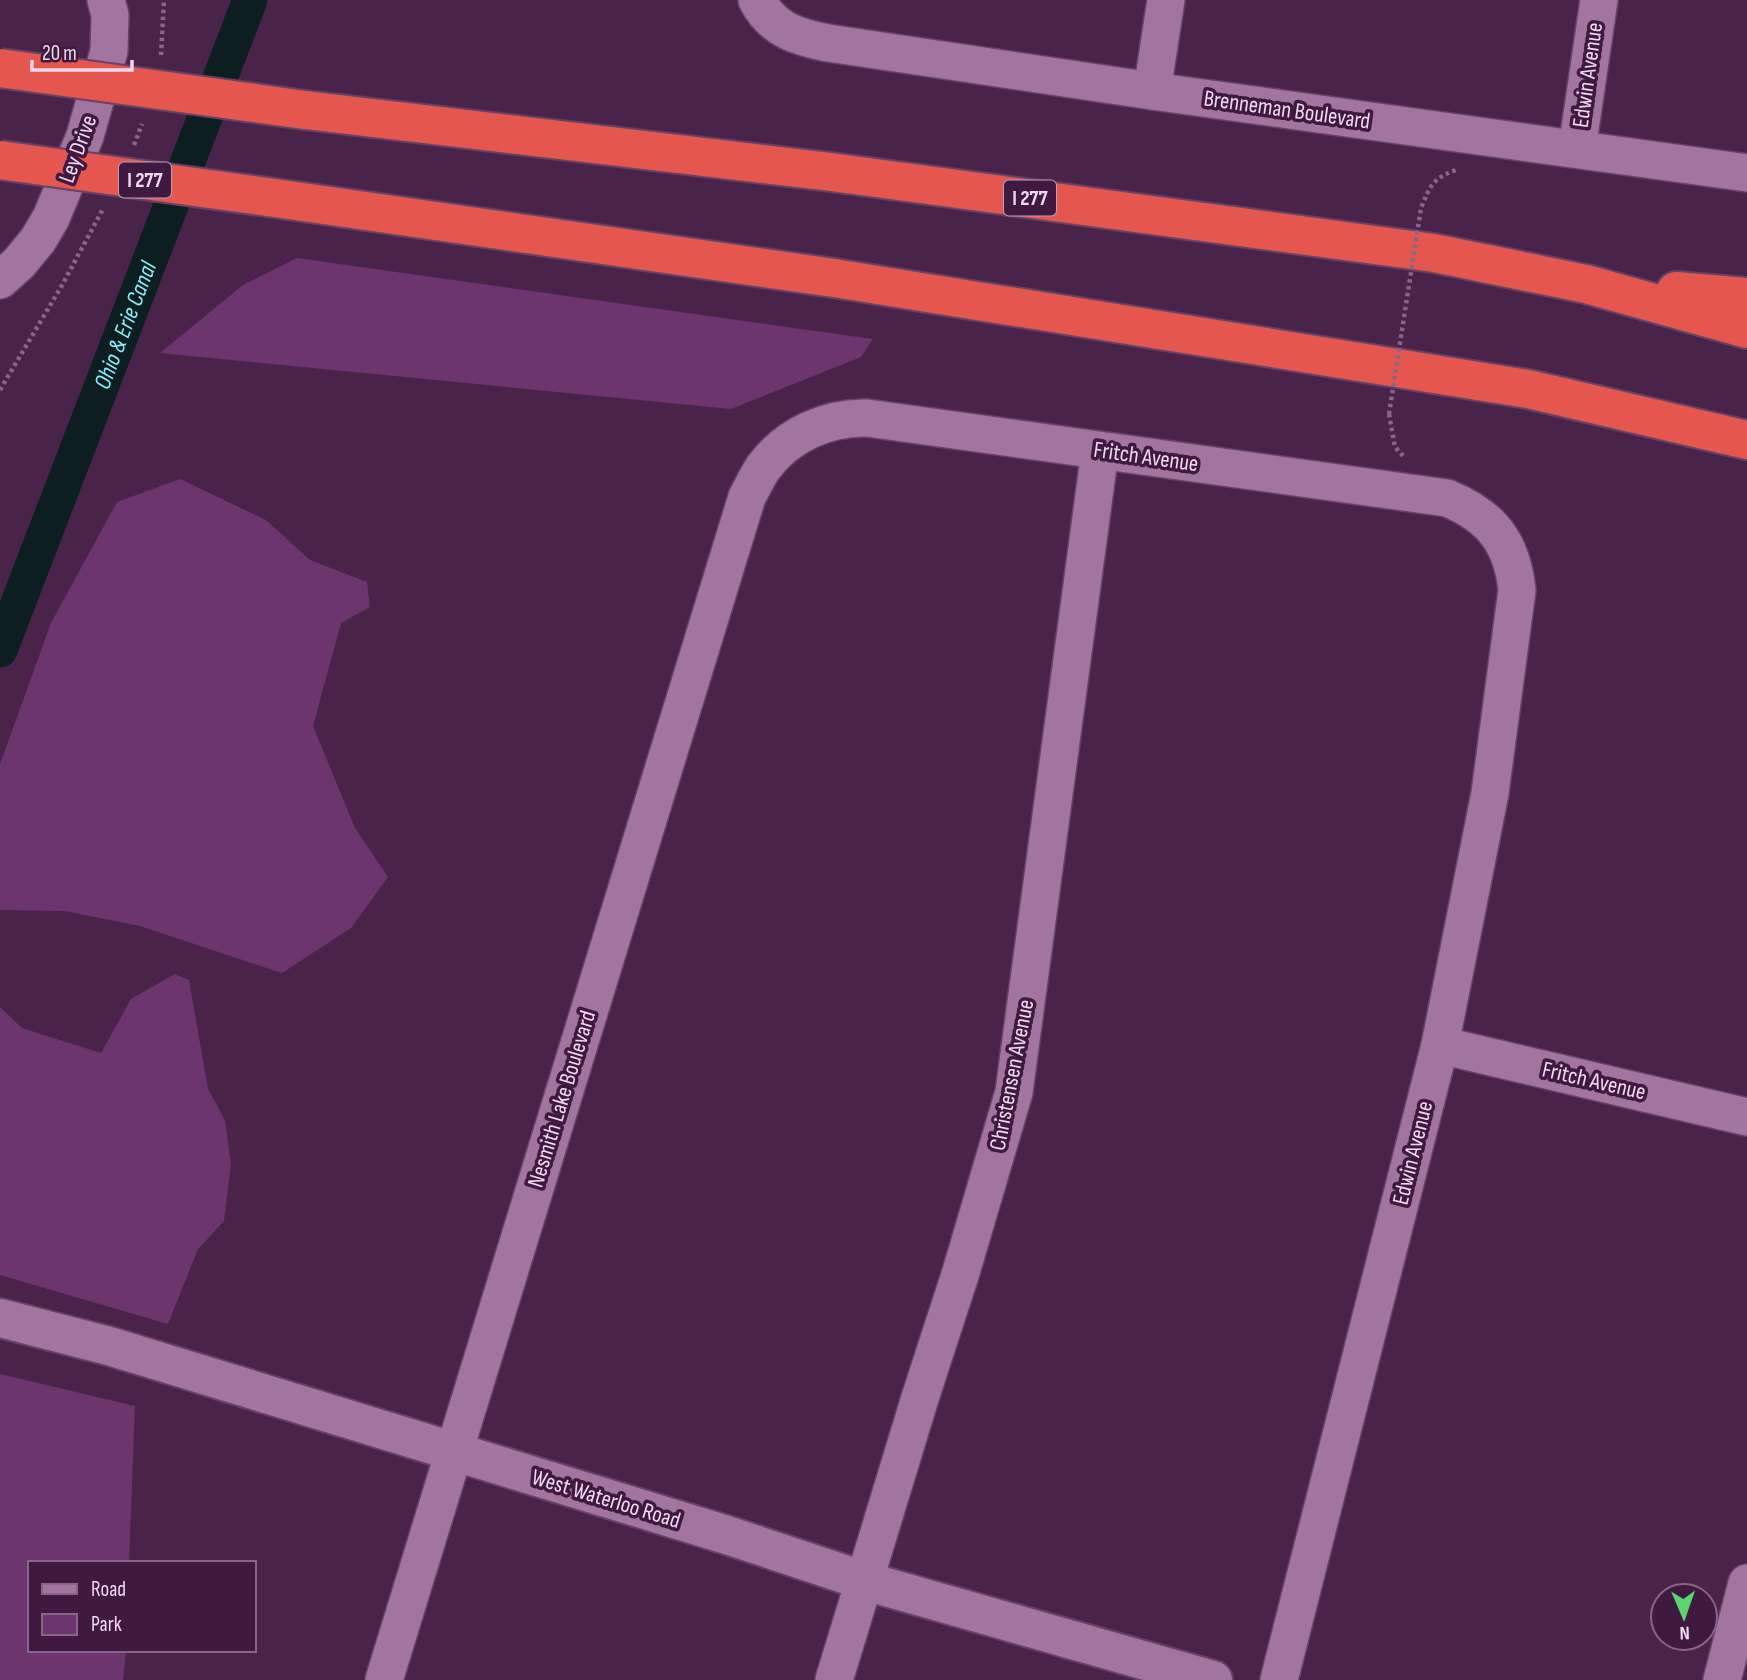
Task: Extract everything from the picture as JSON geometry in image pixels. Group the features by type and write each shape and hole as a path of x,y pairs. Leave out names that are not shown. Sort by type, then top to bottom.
{"highway":[{"name":"I 277","path":"0,68 305,110 831,172 1434,253 1586,284 1747,329"},
{"name":"I 277","path":"0,160 834,278 1528,389 1747,440"},
{"path":"1586,284 1747,297"}],"main road":[{"name":"West Waterloo Road","path":"0,1318 109,1346 727,1535 865,1581 1213,1680"}],"street":[{"name":"Ley Drive","path":"0,280 38,240 51,218 85,136 109,51 110,15 106,0"},
{"name":"Brenneman Boulevard","path":"757,0 775,24 799,37 828,43 1152,92 1747,173"},
{"path":"1152,92 1166,0"},
{"name":"Edwin Avenue","path":"1577,149 1599,0"},
{"name":"Fritch Avenue","path":"740,517 747,497 763,468 786,444 804,432 848,418 867,418 1447,498 1466,506 1491,524 1503,540 1515,569 1517,590 1513,619"},
{"name":"Christensen Avenue","path":"834,1680 1014,1092 1100,451"},
{"name":"Nesmith Lake Boulevard","path":"384,1680 740,517"},
{"name":"Edwin Avenue","path":"1279,1680 1440,1045 1490,793 1513,619"},
{"name":"Fritch Avenue","path":"1440,1045 1747,1117"},
{"path":"1723,1680 1747,1583"}],"path":[{"path":"1411,461 1395,447 1389,414 1421,208 1432,183 1460,169"},
{"path":"0,390 11,372"}],"green space":[{"path":"297,258 873,339 861,357 731,409 160,353 243,285"},
{"path":"180,479 266,520 310,560 367,582 370,607 341,623 313,726 355,828 388,877 351,928 282,973 140,926 64,911 0,910 0,764 51,623 117,502"},
{"path":"175,974 189,980 208,1089 225,1120 231,1165 224,1221 198,1249 168,1324 0,1275 0,1007 22,1028 101,1053 131,999"},
{"path":"0,1374 135,1406 129,1561 28,1561 28,1652 126,1652 123,1680 0,1680"}],"waterway":[{"name":"Ohio & Erie Canal","path":"0,650 250,0"}]}
